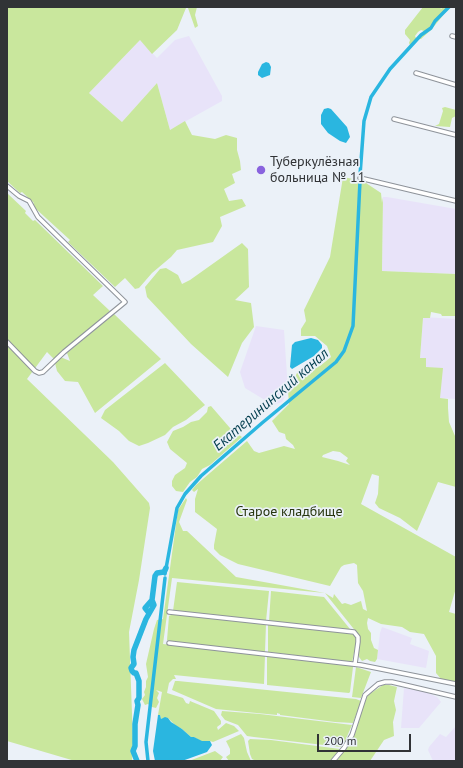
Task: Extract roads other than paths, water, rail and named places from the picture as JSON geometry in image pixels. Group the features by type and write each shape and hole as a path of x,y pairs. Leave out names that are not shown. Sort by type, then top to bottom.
{"street":[{"path":"416,73 456,85"},
{"path":"394,119 456,134"},
{"path":"360,178 456,201"},
{"path":"7,186 19,196 29,201 38,217 125,302 64,352 43,372 39,373 36,371 7,342"},
{"path":"169,612 354,632 358,638 355,664"},
{"path":"169,643 355,664 456,684"},
{"path":"333,761 344,748 352,735 365,695 378,684 392,682 456,697"}],"water":[{"path":"266,62 269,63 271,67 270,75 262,78 258,75 258,72 262,64"},
{"path":"324,109 331,109 347,127 350,137 346,143 328,133 321,124 321,115"},
{"path":"311,338 318,340 322,345 322,348 314,356 292,369 290,367 292,345 295,342"},
{"path":"158,715 160,715 161,719 165,717 168,718 191,737 202,741 210,741 212,745 207,752 182,761 155,761 153,751"}],"waterway":[{"name":"Екатерининский канал","path":"360,175 364,121 371,97 390,69 421,35 431,28 435,21 449,7"},
{"name":"Екатерининский канал","path":"165,574 177,508 185,494 201,476 336,362 344,351 353,326 360,181"},
{"path":"137,761 133,751 135,746 135,724 138,705 137,701 139,698 139,681 136,673 134,673 131,668 134,664 134,650 146,619 154,605 152,600 155,576 157,573 164,572 166,568"},
{"name":"Екатерининский канал","path":"148,761 146,742 165,578"},
{"path":"149,613 145,608 152,600"}],"place":[{"name":"Туберкулёзная больница № 11","path":"261,170"}],"park label":[{"name":"Старое кладбище","path":"289,512"}]}
